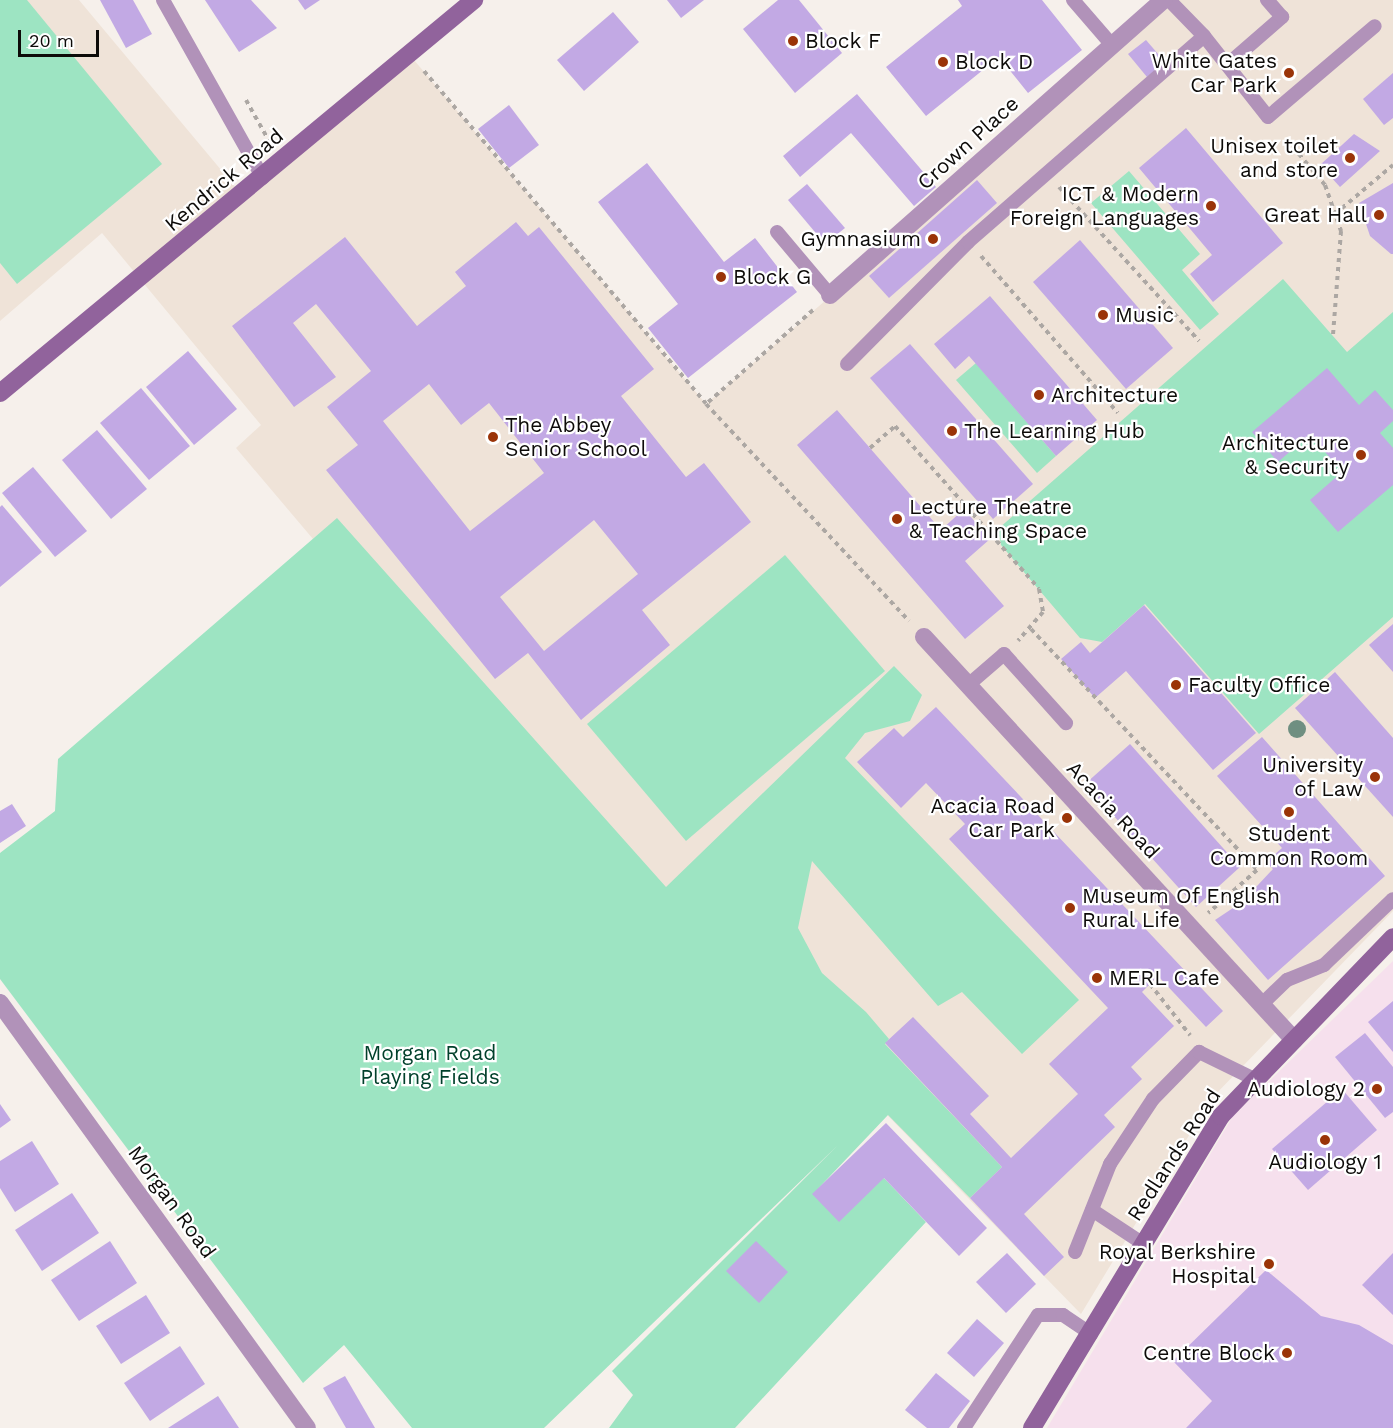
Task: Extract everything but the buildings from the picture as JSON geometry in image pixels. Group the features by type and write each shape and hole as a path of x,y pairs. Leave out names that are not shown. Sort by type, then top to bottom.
{"street":[{"name":"Kendrick Road","path":"0,393 263,178 408,53 474,0"},
{"name":"Crown Place","path":"830,295 1163,0"},
{"name":"Acacia Road","path":"924,637 1294,1040"},
{"name":"Redlands Road","path":"1032,1428 1221,1116 1254,1079 1393,937"},
{"name":"Morgan Road","path":"0,1002 307,1428"}],"lane":[{"path":"163,0 263,178"},
{"path":"1072,0 1112,45"},
{"path":"1169,0 1228,64 1268,117 1375,26"},
{"path":"1228,64 1282,17 1267,0"},
{"path":"847,364 968,242 1049,175 1204,36"},
{"path":"777,232 830,295"},
{"path":"967,686 1004,654 1066,723"},
{"path":"1262,1004 1287,980 1324,965 1393,899"},
{"path":"1075,1252 1110,1164 1153,1099 1199,1052 1254,1079"},
{"path":"1092,1210 1142,1243"},
{"path":"964,1428 1038,1315 1063,1315 1091,1334"}],"path":[{"path":"408,53 706,404 924,637"},
{"path":"1293,147 1325,185 1341,231 1332,335"},
{"path":"1335,214 1393,165"},
{"path":"1049,175 1199,341"},
{"path":"968,242 1118,413"},
{"path":"706,404 830,295"},
{"path":"870,448 895,426 1039,589 1043,612 1031,629 1004,654"},
{"path":"1031,629 1257,870 1191,928"},
{"path":"1150,984 1183,1020 1199,1052"}],"shaded area":[{"path":"0,0 79,0 242,195 408,53 706,404 1172,0 1393,0 1393,911 1211,1099 1081,1314 666,888 337,519 313,539 236,448 261,425 102,233 0,321"},
{"name":"Royal Berkshire Hospital","path":"1393,961 1393,1428 1047,1428 1233,1116"}],"green space":[{"path":"0,0 27,0 162,164 17,284 0,263"},
{"path":"1129,171 1200,254 1182,270 1219,314 1200,330 1091,203"},
{"path":"1283,279 1347,352 1393,312 1393,617 1259,734 1145,604 1102,642 1080,638 1001,545 998,529"},
{"path":"976,363 1056,456 1037,473 956,380"},
{"name":"Morgan Road Playing Fields","path":"337,518 666,887 894,666 922,695 910,721 865,733 845,758 1079,1000 1022,1054 962,992 938,1006 812,861 798,928 822,973 866,1012 889,1039 885,1044 1002,1167 970,1198 888,1115 813,1194 884,1178 926,1222 735,1428 609,1428 633,1395 612,1371 837,1146 544,1428 412,1428 344,1345 303,1383 0,979 0,853 55,811 58,759"},
{"path":"785,555 885,671 686,841 587,724"}],"place":[{"name":"Block F","path":"793,41"},
{"name":"Block D","path":"943,62"},
{"name":"White Gates Car Park","path":"1289,73"},
{"name":"Unisex toilet and store","path":"1350,158"},
{"name":"ICT & Modern Foreign Languages","path":"1211,206"},
{"name":"Great Hall","path":"1379,215"},
{"name":"Gymnasium","path":"933,239"},
{"name":"Block G","path":"721,277"},
{"name":"Music","path":"1103,315"},
{"name":"Architecture","path":"1039,395"},
{"name":"The Learning Hub","path":"952,431"},
{"name":"The Abbey Senior School","path":"493,437"},
{"name":"Architecture & Security","path":"1361,455"},
{"name":"Lecture Theatre & Teaching Space","path":"897,519"},
{"name":"Faculty Office","path":"1176,685"},
{"name":"University of Law","path":"1375,777"},
{"name":"Student Common Room","path":"1289,812"},
{"name":"Acacia Road Car Park","path":"1067,818"},
{"name":"Museum Of English Rural Life","path":"1070,908"},
{"name":"MERL Cafe","path":"1097,978"},
{"name":"Audiology 2","path":"1377,1089"},
{"name":"Audiology 1","path":"1325,1140"},
{"name":"Royal Berkshire Hospital","path":"1269,1264"},
{"name":"Centre Block","path":"1287,1353"}]}
